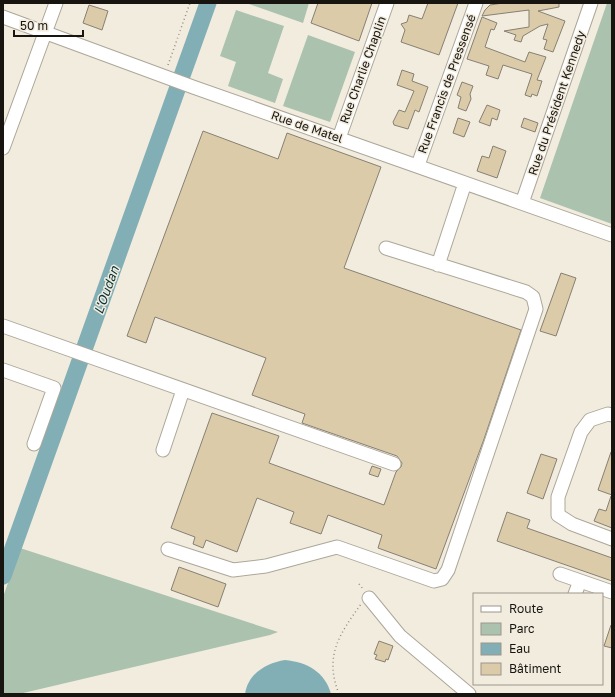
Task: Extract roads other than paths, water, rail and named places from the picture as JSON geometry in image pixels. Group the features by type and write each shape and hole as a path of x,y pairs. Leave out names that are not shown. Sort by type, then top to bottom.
{"street":[{"path":"3,148 56,3"},
{"name":"Rue Charlie Chaplin","path":"339,138 387,3"},
{"name":"Rue Francis de Pressensé","path":"418,165 476,3"},
{"name":"Rue du Président Kennedy","path":"522,203 591,3"},
{"name":"Rue de Matel","path":"4,17 174,80 418,165 612,235"},
{"path":"438,264 465,183"},
{"path":"168,549 233,570 266,566 337,547 434,581 442,579 448,570 536,309 532,297 526,292 386,248"},
{"path":"3,326 394,464"},
{"path":"3,370 54,388 34,444"},
{"path":"163,450 183,390"},
{"path":"612,415 608,414 590,420 580,432 558,498 558,515 572,524 612,539"},
{"path":"560,574 612,592"},
{"path":"575,593 580,581"},
{"path":"365,600 400,636 469,694"}],"water":[{"path":"285,660 301,663 320,674 328,686 331,694 245,694 250,680 259,670 278,661"}],"waterway":[{"name":"L'Oudan","path":"3,576 208,3"}]}
